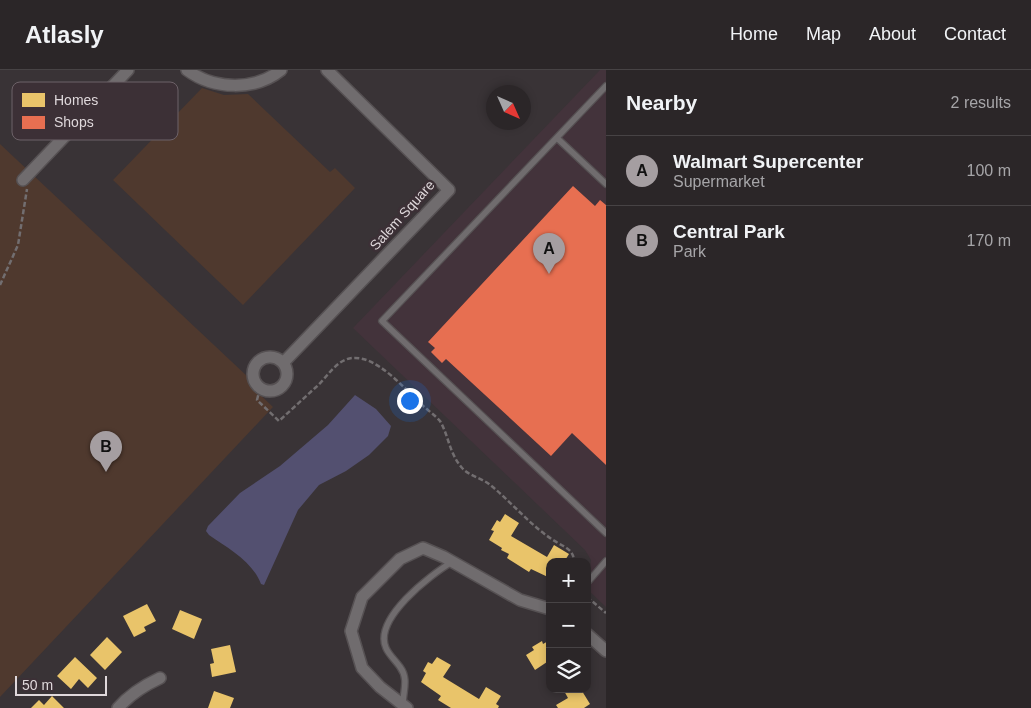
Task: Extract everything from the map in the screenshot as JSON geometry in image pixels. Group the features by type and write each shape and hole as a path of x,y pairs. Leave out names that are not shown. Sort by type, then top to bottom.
{"street":[{"path":"117,82 128,70"},
{"path":"187,70 195,76 224,86 259,83 272,78 281,70"},
{"name":"Salem Square","path":"284,362 449,190 327,70"},
{"path":"25,183 64,140"},
{"path":"269,356 277,357 284,362 288,376 280,388 274,391 266,391 260,388 254,381 255,365 261,359 269,356"},
{"path":"405,706 380,687 362,668 351,631 362,597 400,559 423,548 520,600 546,607"},
{"path":"591,638 606,651"},
{"path":"118,708 128,697 143,686 160,678"}],"lane":[{"path":"606,86 382,322 606,533"},
{"path":"557,138 606,184"},
{"path":"591,578 606,561"},
{"path":"405,706 406,679 402,668 386,648 384,631 394,614 411,595 434,572 452,562"}],"path":[{"path":"0,285 18,246 25,183"},
{"path":"260,388 257,400 279,421 337,365 345,360 358,358 379,366 440,421 455,458 464,470 487,483 551,539 570,550 574,558"},
{"path":"591,600 606,613"}],"shaded area":[{"path":"600,70 606,70 606,607 591,593 591,558 585,550 353,328"},
{"path":"202,88 224,95 248,94 330,172 335,168 355,188 243,305 113,180 152,140 178,140 178,113"},
{"path":"0,144 248,377 249,384 273,407 0,697"},
{"path":"355,395 376,409 391,426 388,436 369,455 346,471 319,485 298,510 264,585 261,584 246,562 209,535 206,531 208,526 240,493 280,466 328,425"}],"building: Homes":[{"path":"505,514 519,523 511,536 547,557 554,545 569,554 566,558 546,558 546,576 531,569 529,572 507,558 509,554 489,540 494,531 491,530 497,520 500,522"},
{"path":"147,604 156,621 144,627 146,631 134,637 123,616"},
{"path":"180,610 202,619 194,639 172,629"},
{"path":"107,637 122,652 105,670 90,655"},
{"path":"542,641 543,644 546,642 546,663 535,670 526,655 534,650 532,647"},
{"path":"230,645 236,672 212,677 210,664 214,663 211,649"},
{"path":"75,657 97,678 88,688 79,679 71,689 57,676"},
{"path":"437,657 451,665 443,677 479,699 486,687 501,696 496,704 499,706 498,708 451,708 438,700 441,696 421,682 426,673 423,671 428,662 432,664"},
{"path":"214,691 234,698 230,708 208,708"},
{"path":"565,693 583,693 590,704 584,708 558,708 556,705 568,698"},
{"path":"52,696 64,708 31,708 39,700 44,705"}],"building: Shops":[{"path":"573,186 595,206 600,200 606,205 606,465 572,433 551,456 446,359 442,363 431,352 435,348 428,342"}],"place":[{"name":"Walmart Supercenter","path":"549,274"},
{"name":"Central Park","path":"106,472"}]}
